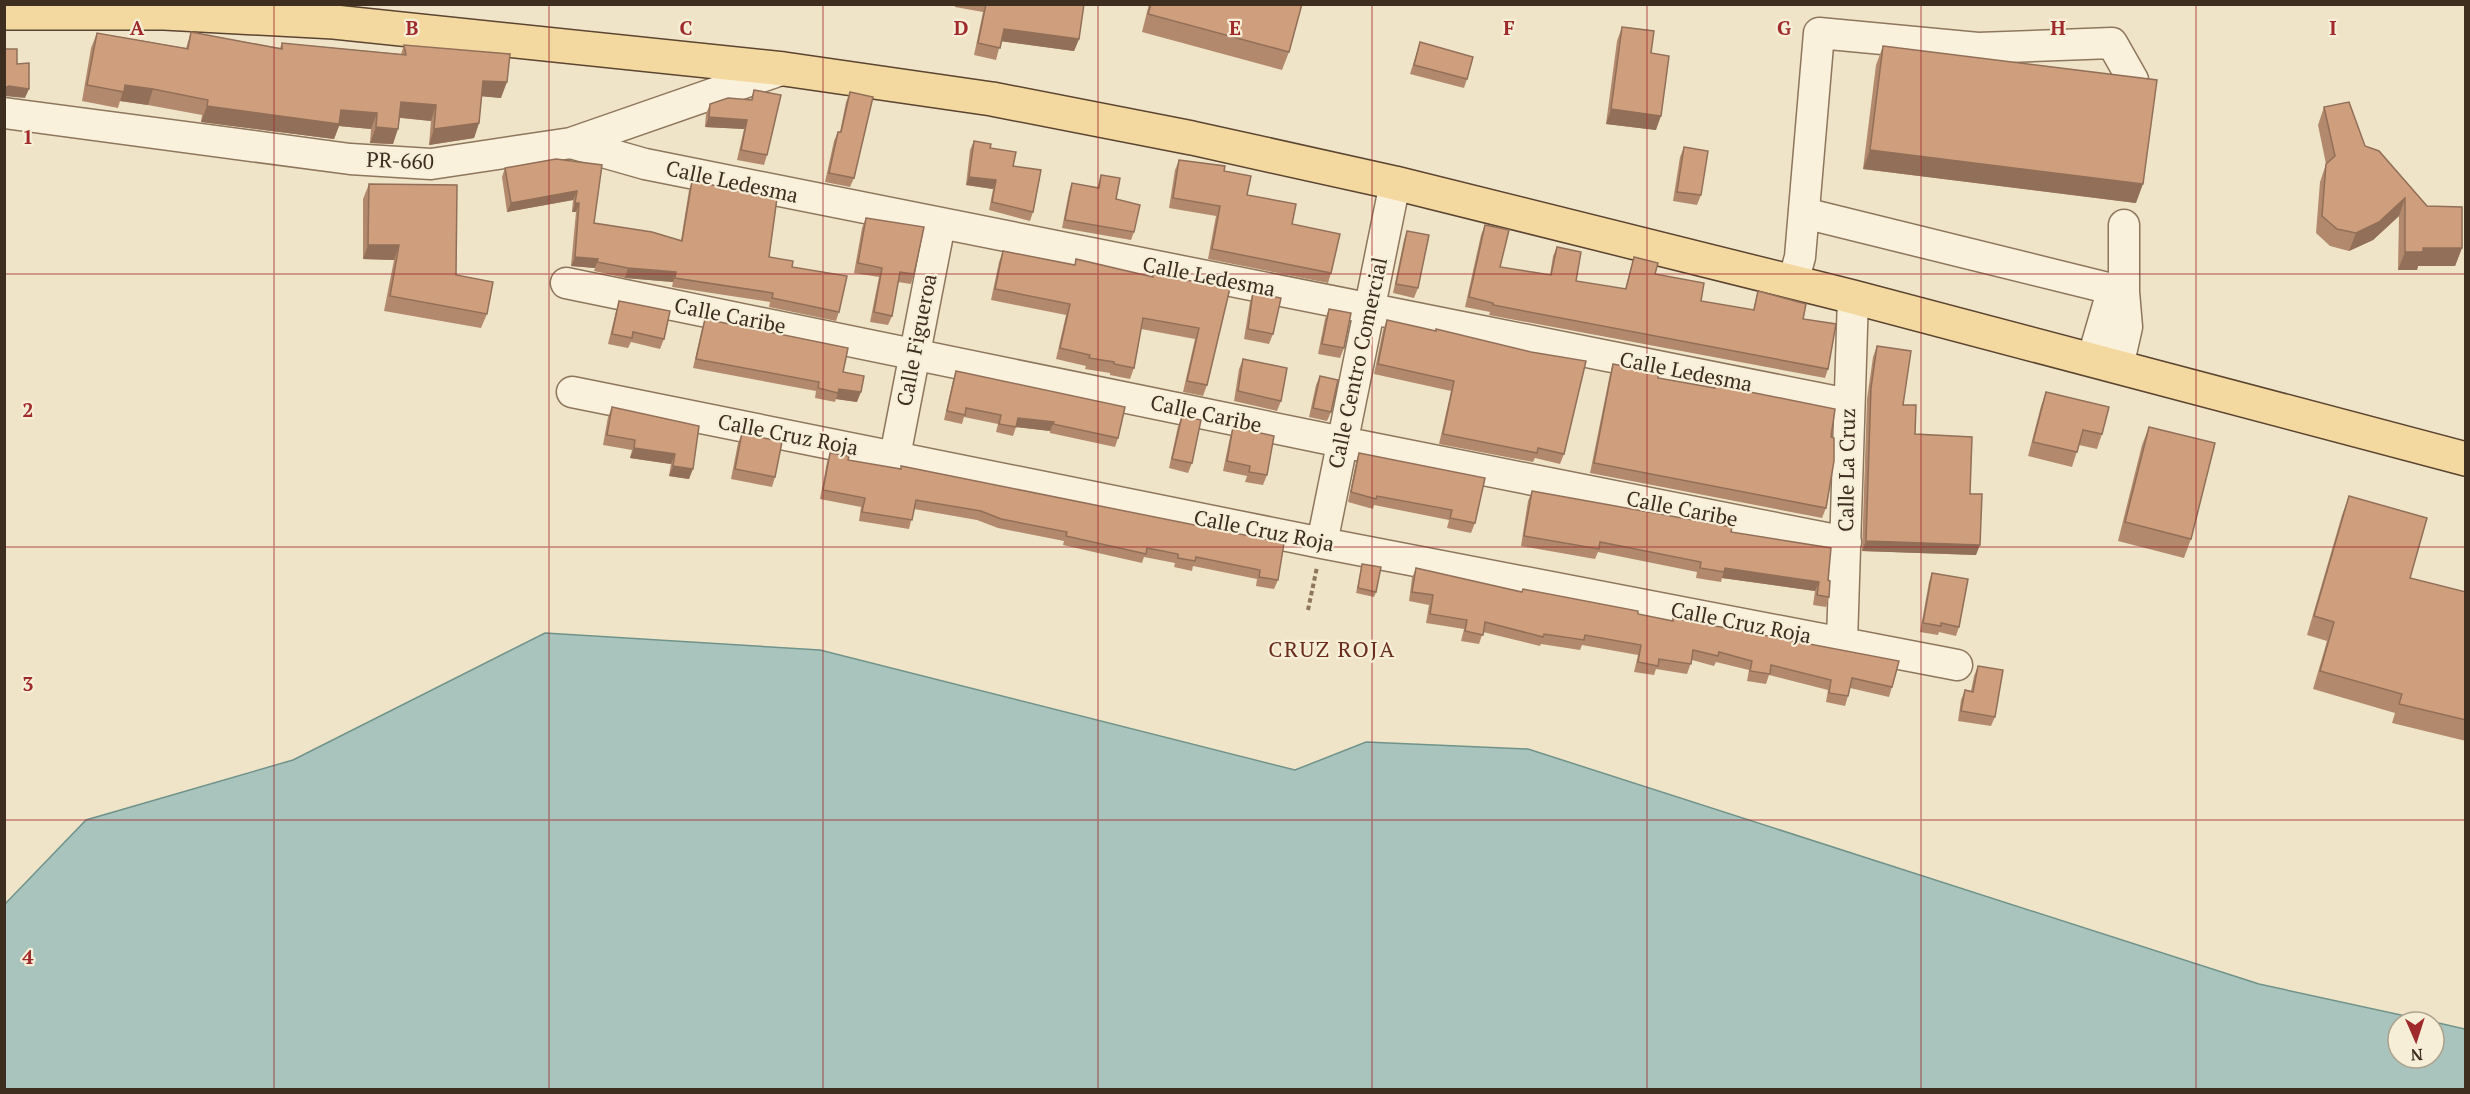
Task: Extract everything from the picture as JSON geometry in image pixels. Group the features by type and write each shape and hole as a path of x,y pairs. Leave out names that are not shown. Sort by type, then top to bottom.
{"main road":[{"path":"4,13 164,13 334,22 784,69 992,99 1192,138 1395,183 1853,297 2466,459"}],"street":[{"path":"1793,282 1800,257 1819,33 1978,48 2112,43 2133,80"},
{"name":"PR-660","path":"4,112 350,159 431,164 571,143 784,69"},
{"name":"Calle Ledesma","path":"571,143 645,164 1848,404"},
{"name":"Calle Centro Comercial","path":"1322,543 1395,183"},
{"path":"1804,213 2124,292"},
{"name":"Calle Figueroa","path":"894,456 940,224"},
{"path":"2124,225 2124,292"},
{"name":"Calle Caribe","path":"566,283 1342,442 1846,542"},
{"path":"2105,363 2109,302 2124,292"},
{"name":"Calle La Cruz","path":"1842,642 1853,297"},
{"name":"Calle Cruz Roja","path":"572,392 1322,543 1957,665"}],"path":[{"path":"1308,610 1322,543"}],"water":[{"path":"545,633 820,650 1295,770 1366,742 1528,749 2259,984 2386,1012 2386,1070 2446,1070 2446,1025 2465,1029 2465,1089 5,1089 5,904 86,820 293,760"}],"building":[{"path":"986,4 1084,4 1079,39 1004,29 1000,48 978,43"},
{"path":"1151,4 1302,4 1289,52 1148,14"},
{"path":"1622,27 1654,31 1651,53 1669,56 1661,116 1611,109"},
{"path":"191,32 282,49 282,43 406,55 404,45 510,54 507,82 483,81 479,123 434,129 436,105 401,102 398,129 376,127 377,113 341,110 339,124 207,106 208,100 153,89 125,85 124,92 87,85 97,33 188,49"},
{"path":"1420,42 1473,57 1467,79 1414,65"},
{"path":"1883,46 2157,80 2143,184 1870,150"},
{"path":"4,49 17,49 17,64 29,63 29,89 9,86 4,88"},
{"path":"754,90 781,95 767,155 741,150 747,120 709,117 710,104 728,98 752,100"},
{"path":"850,92 873,97 854,178 829,173"},
{"path":"2349,102 2365,146 2379,151 2427,206 2462,207 2462,248 2423,248 2423,252 2405,252 2405,198 2379,222 2356,233 2337,229 2322,216 2326,164 2335,156 2324,107"},
{"path":"974,141 991,144 990,148 1016,152 1013,166 1041,170 1033,212 992,202 996,180 969,177"},
{"path":"1684,147 1708,151 1701,195 1677,192"},
{"path":"556,159 602,165 594,223 652,232 682,241 692,181 777,198 769,257 793,261 792,267 847,276 839,312 772,298 773,293 675,278 676,272 628,268 597,262 598,259 575,257 579,203 575,203 577,191 511,203 505,168"},
{"path":"1179,160 1225,166 1224,171 1251,176 1247,195 1296,204 1292,224 1340,234 1331,273 1212,249 1220,206 1173,198"},
{"path":"1101,175 1120,178 1116,199 1140,205 1134,232 1065,220 1072,183 1099,188"},
{"path":"369,184 457,185 456,275 493,282 487,314 390,296 399,245 368,245"},
{"path":"866,218 924,227 914,274 900,272 892,316 874,312 882,268 858,263"},
{"path":"1485,225 1509,230 1500,267 1551,275 1557,247 1581,252 1576,281 1626,289 1634,257 1658,263 1655,274 1704,283 1701,301 1754,310 1758,291 1806,304 1803,319 1836,324 1828,369 1493,305 1493,303 1469,297"},
{"path":"1407,231 1429,235 1418,288 1396,284"},
{"path":"1003,251 1075,265 1076,259 1153,277 1153,274 1230,288 1207,385 1187,381 1199,328 1143,318 1134,368 1089,358 1090,355 1060,348 1070,304 995,289"},
{"path":"1253,292 1281,298 1273,334 1248,329"},
{"path":"619,301 670,311 664,339 633,332 632,338 612,334"},
{"path":"1329,309 1351,313 1344,348 1322,344"},
{"path":"705,319 848,348 843,372 864,376 861,392 839,389 838,393 818,388 819,382 696,359"},
{"path":"1387,320 1436,331 1436,329 1531,352 1586,361 1564,454 1538,448 1537,453 1443,434 1454,381 1378,364"},
{"path":"1877,346 1911,351 1903,405 1916,405 1915,434 1972,437 1970,494 1982,494 1980,545 1866,541 1871,388"},
{"path":"1243,359 1287,368 1281,401 1238,391"},
{"path":"1613,364 1659,373 1658,378 1715,388 1715,385 1835,409 1831,437 1834,438 1834,461 1826,508 1594,463"},
{"path":"956,371 1125,407 1118,438 1053,424 1054,422 1018,418 1016,427 999,424 1001,415 966,408 965,415 947,411"},
{"path":"1320,376 1338,380 1331,412 1313,408"},
{"path":"2046,392 2109,407 2102,434 2083,430 2077,452 2033,442"},
{"path":"612,407 699,426 693,469 673,466 675,454 634,448 635,440 607,435"},
{"path":"1182,416 1201,420 1192,463 1172,459"},
{"path":"1233,427 1274,436 1267,475 1249,472 1250,466 1227,461"},
{"path":"2149,427 2215,443 2191,539 2125,522"},
{"path":"742,433 782,442 775,477 735,469"},
{"path":"830,453 849,456 848,460 901,469 901,466 1284,543 1278,580 1259,577 1260,570 1196,557 1195,561 1178,558 1178,554 1147,548 1146,554 1066,536 1067,532 1001,519 981,511 916,500 912,520 862,512 865,498 823,490"},
{"path":"1359,453 1485,478 1475,523 1450,518 1452,510 1377,496 1376,499 1351,492"},
{"path":"1532,491 1732,527 1731,532 1831,548 1829,597 1817,595 1819,582 1725,568 1724,572 1700,568 1701,562 1600,542 1599,549 1524,536"},
{"path":"2349,496 2427,518 2410,578 2466,592 2466,720 2399,704 2402,694 2320,671 2334,622 2314,616"},
{"path":"1362,564 1381,567 1376,592 1358,588"},
{"path":"1416,568 1522,592 1523,589 1638,611 1638,614 1673,621 1673,618 1899,661 1892,687 1852,678 1848,696 1829,693 1831,680 1771,665 1770,674 1750,671 1752,661 1719,652 1718,656 1693,650 1691,664 1659,659 1658,666 1638,662 1641,645 1585,635 1584,640 1544,634 1543,637 1485,622 1483,635 1465,631 1467,620 1430,614 1433,595 1412,592"},
{"path":"1932,573 1968,579 1959,627 1941,623 1941,626 1923,623"},
{"path":"1978,666 2003,670 1995,717 1961,711 1965,690 1973,692"}],"district":[{"name":"CRUZ ROJA","path":"1332,649"}]}
